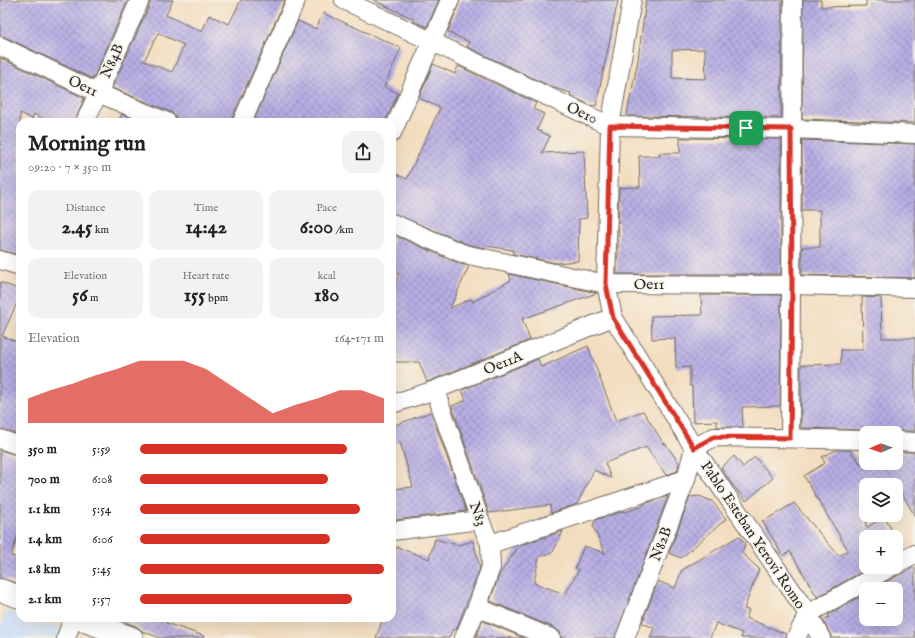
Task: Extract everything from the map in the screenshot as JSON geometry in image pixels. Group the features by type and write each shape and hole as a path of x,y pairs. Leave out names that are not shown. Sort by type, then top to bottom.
{"main road":[{"path":"0,590 16,596"},
{"path":"88,622 132,638"}],"street":[{"name":"N84B","path":"87,118 140,0"},
{"path":"244,118 296,0"},
{"name":"Oe10","path":"344,0 610,126 791,129 915,134"},
{"path":"396,124 433,43 450,0"},
{"name":"Pablo Esteban Yerovi Romo","path":"632,0 610,126 606,284 613,318 694,448 808,614 821,638"},
{"path":"790,438 793,0"},
{"name":"Oe11","path":"0,46 98,93 158,118"},
{"name":"Oe11","path":"396,225 464,254 606,284 792,285 915,288"},
{"path":"0,260 16,265"},
{"name":"Oe11A","path":"396,403 435,390 613,318"},
{"name":"N83","path":"435,390 480,520 490,544 491,567 464,638"},
{"path":"694,448 714,437 859,440"},
{"path":"0,439 16,445"},
{"path":"903,441 915,442"},
{"name":"N82B","path":"625,638 686,479 694,448"},
{"path":"490,544 686,479"},
{"path":"396,530 480,520"},
{"path":"903,560 915,554"},
{"path":"796,638 808,614 879,574"},
{"path":"477,607 551,638"},
{"path":"66,638 72,622"}],"shaded area":[{"path":"7,610 16,613 16,622 42,622 62,629 59,638 0,638 0,629"}],"building":[{"path":"0,0 128,0 93,79 0,36"},
{"path":"150,0 173,0 166,15 202,32 209,15 229,24 241,0 285,0 232,118 176,118 171,112 112,88 150,4","holes":["158,33 184,45 172,72 144,61"]},
{"path":"373,0 439,0 427,27 413,21 414,19"},
{"path":"460,0 618,0 596,106 589,105 570,95 571,93 554,88 467,47 469,42 448,32"},
{"path":"646,0 782,0 781,118 628,116 627,114 638,60","holes":["705,49 706,79 672,78 672,50"]},
{"path":"803,0 821,0 821,7 866,6 866,0 915,0 915,123 802,119"},
{"path":"323,13 401,48 384,87 398,93 387,118 255,118 298,21 316,29"},
{"path":"0,58 84,98 76,118 42,118 34,114 32,118 30,118 20,113 20,118 16,118 16,254 0,250"},
{"path":"433,64 455,74 458,66 536,103 533,109 544,114 537,130 550,136 542,153 584,151 587,218 579,219 578,261 556,263 513,254 513,250 486,246 485,248 467,244 396,215 396,174 407,179 440,108 419,98"},
{"path":"122,114 131,118 120,118"},
{"path":"680,138 781,139 781,274 617,274 619,188 640,187 639,156 660,156 659,153 680,153"},
{"path":"802,140 915,144 915,278 802,275 802,247 820,247 820,210 802,210"},
{"path":"396,236 460,264 469,266 450,308 471,299 473,302 511,280 509,274 597,293 522,319 530,340 427,382 419,362 396,362 396,280 399,274 396,273"},
{"path":"0,282 16,288 16,305 2,336 16,341 16,434 0,429"},
{"path":"701,295 781,295 780,406 742,407 743,427 717,427 717,421 693,422 690,367 676,368 675,338 652,339 651,316 702,315"},
{"path":"862,297 881,298 882,338 915,338 915,431 903,431 903,426 859,426 859,430 801,428 801,365 841,364 841,350 863,350"},
{"path":"588,346 616,421 643,411 664,444 665,443 679,463 677,471 666,475 646,447 605,463 611,478 594,470 577,504 551,513 550,505 489,513 452,406 466,400 462,390 538,359 541,367"},
{"path":"431,412 466,511 396,520 396,489 413,487 400,442 396,442 396,425"},
{"path":"0,450 16,455 16,540 11,556 16,557 16,583 0,578"},
{"path":"836,450 850,450 859,462 859,470 903,470 903,452 915,452 915,516 903,495 903,478 859,478 859,522 866,522 866,528 876,522 887,522 892,530 859,530 859,573 817,597 790,551 783,556 762,520 764,521 794,503 839,556 848,550 804,476 825,463 822,457"},
{"path":"734,456 743,467 755,457 773,478 746,501 721,468"},
{"path":"668,496 615,638 561,638 560,632 555,628 490,601 499,575 519,546 563,531 553,552 539,557 534,583 565,594 579,570 575,568 584,546 605,553 593,526 595,520 624,511 625,512"},
{"path":"699,496 712,501 726,519 681,558 669,553 690,497"},
{"path":"739,536 745,544 742,553 759,569 744,609 749,610 746,618 786,634 786,638 741,638 742,633 716,623 710,638 650,638 654,628 642,623 658,581 675,588 682,570"},
{"path":"435,539 458,545 473,541 480,568 456,630 453,629 449,638 376,638 382,622 396,622 397,547 429,559"},
{"path":"914,567 915,569 915,638 832,638 823,620 829,617 828,615 859,597 859,626 903,626 903,582 886,582"},
{"path":"483,621 524,638 476,637"},
{"path":"125,622 166,622 204,636 204,638 160,638 142,631 136,626"}],"route":[{"path":"610,126 746,128 791,129 792,285 790,438 714,437 694,448 613,318 606,284 610,126"}]}
